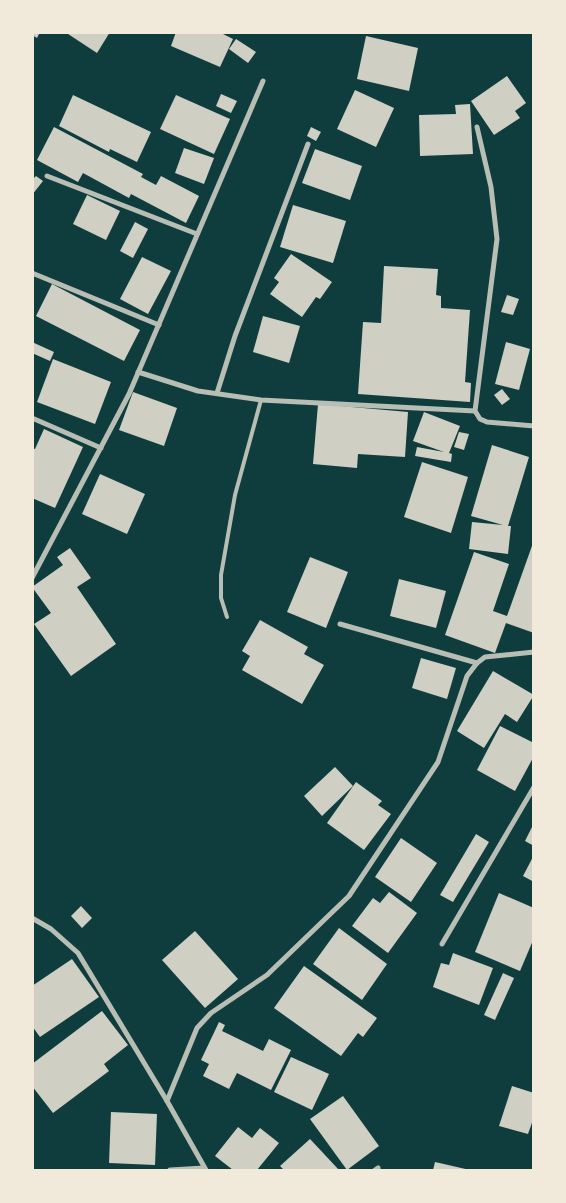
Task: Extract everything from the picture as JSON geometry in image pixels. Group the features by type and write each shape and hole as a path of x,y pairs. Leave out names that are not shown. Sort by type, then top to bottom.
{"street":[{"path":"32,578 129,394 263,81"},
{"path":"477,127 491,187 497,239 475,411 480,419 487,422 534,426"},
{"path":"217,393 235,336 308,144"},
{"path":"47,176 197,234"},
{"path":"32,273 159,325"},
{"path":"138,372 198,390 261,400 475,411"},
{"path":"32,418 101,448"},
{"path":"340,624 477,663"},
{"path":"167,1101 197,1028 211,1013 267,976 349,896 438,762 467,676 477,663 485,657 534,652"},
{"path":"442,944 534,787"},
{"path":"32,918 51,929 78,953 167,1101 205,1169 170,1170"}],"lane":[{"path":"227,617 221,598 221,575 235,494 261,400"}],"building":[{"path":"32,32 40,32 37,38 32,35"},
{"path":"65,32 110,32 97,53"},
{"path":"176,32 219,32 233,39 220,67 171,46"},
{"path":"366,36 418,48 409,91 357,79"},
{"path":"236,39 256,52 248,63 229,49"},
{"path":"507,76 526,103 515,111 520,118 494,135 471,101"},
{"path":"355,90 394,108 376,147 337,129"},
{"path":"221,94 237,101 231,113 216,106"},
{"path":"73,95 151,132 137,162 110,149 109,152 59,126"},
{"path":"176,95 230,119 214,154 160,129"},
{"path":"470,104 473,154 420,156 419,115 456,114 455,105"},
{"path":"54,127 143,174 141,177 156,185 161,176 199,196 186,223 131,194 129,198 83,173 78,182 37,160"},
{"path":"311,127 321,132 316,141 307,136"},
{"path":"184,148 214,158 204,184 175,173"},
{"path":"315,149 362,166 350,200 302,183"},
{"path":"36,176 43,181 32,195 32,180"},
{"path":"87,195 120,211 106,240 73,224"},
{"path":"293,205 346,221 333,263 280,247"},
{"path":"135,222 148,229 133,258 120,251"},
{"path":"291,254 332,282 320,299 316,297 302,317 270,294 279,282 274,278"},
{"path":"142,257 171,271 148,314 120,299"},
{"path":"384,266 438,269 436,295 441,296 441,308 470,310 465,382 471,383 470,402 358,394 363,322 381,323"},
{"path":"52,284 140,330 124,361 36,316"},
{"path":"507,295 519,299 513,315 501,312"},
{"path":"263,316 300,326 289,363 253,352"},
{"path":"32,342 54,352 50,361 32,353"},
{"path":"506,342 530,349 519,390 495,384"},
{"path":"53,359 111,382 95,424 37,402"},
{"path":"502,389 510,399 502,405 494,395"},
{"path":"133,392 177,408 164,446 119,430"},
{"path":"318,404 408,412 405,457 358,454 357,468 313,464"},
{"path":"424,412 460,426 449,453 452,454 451,462 415,456 417,447 444,452 413,441"},
{"path":"44,429 83,447 55,508 32,498 32,448 35,449"},
{"path":"459,432 469,434 464,450 454,447"},
{"path":"492,445 529,457 508,526 511,526 508,554 469,549 472,522 503,525 471,516"},
{"path":"422,462 468,477 451,533 404,517"},
{"path":"100,474 145,494 127,534 82,514"},
{"path":"533,543 534,633 506,623 495,653 445,635 474,552 509,564 493,611 507,616"},
{"path":"70,548 91,578 77,587 116,644 71,676 34,624 51,613 32,587 63,565 57,557"},
{"path":"310,557 348,572 326,628 287,612"},
{"path":"399,579 446,591 436,628 390,616"},
{"path":"260,620 308,647 304,654 324,665 302,704 242,670 250,656 242,651"},
{"path":"421,658 456,668 447,699 412,688"},
{"path":"493,671 534,695 517,722 505,714 484,748 457,731"},
{"path":"500,726 534,743 534,756 515,791 477,770"},
{"path":"335,767 353,786 322,816 304,796"},
{"path":"356,782 382,801 378,805 391,814 364,850 327,823"},
{"path":"534,823 534,846 525,841"},
{"path":"476,834 489,842 453,902 440,895"},
{"path":"401,838 437,863 411,902 375,877"},
{"path":"534,855 534,882 523,876"},
{"path":"389,892 417,913 388,953 352,926 373,898 380,903"},
{"path":"499,893 534,908 534,938 520,971 475,952"},
{"path":"81,906 92,918 82,928 71,916"},
{"path":"339,928 387,964 362,1000 313,964"},
{"path":"195,931 238,979 205,1008 162,960"},
{"path":"453,953 493,968 479,1005 433,987 441,963 449,965"},
{"path":"72,959 99,997 40,1037 32,1026 32,986"},
{"path":"304,966 377,1018 363,1037 358,1033 341,1056 274,1008"},
{"path":"503,973 514,978 495,1020 484,1015"},
{"path":"102,1011 128,1045 104,1064 109,1071 53,1113 32,1086 32,1064"},
{"path":"219,1022 225,1025 222,1031 263,1051 269,1039 291,1050 271,1090 237,1073 229,1089 203,1076 209,1064 201,1060"},
{"path":"291,1057 329,1074 312,1110 274,1092"},
{"path":"512,1086 534,1093 534,1117 528,1134 499,1126"},
{"path":"343,1096 379,1146 347,1170 310,1119"},
{"path":"111,1112 157,1114 155,1165 109,1163"},
{"path":"238,1127 252,1138 260,1128 279,1143 257,1170 233,1170 215,1156"},
{"path":"310,1139 339,1170 284,1170 280,1166"},
{"path":"435,1162 470,1170 433,1170"}]}
